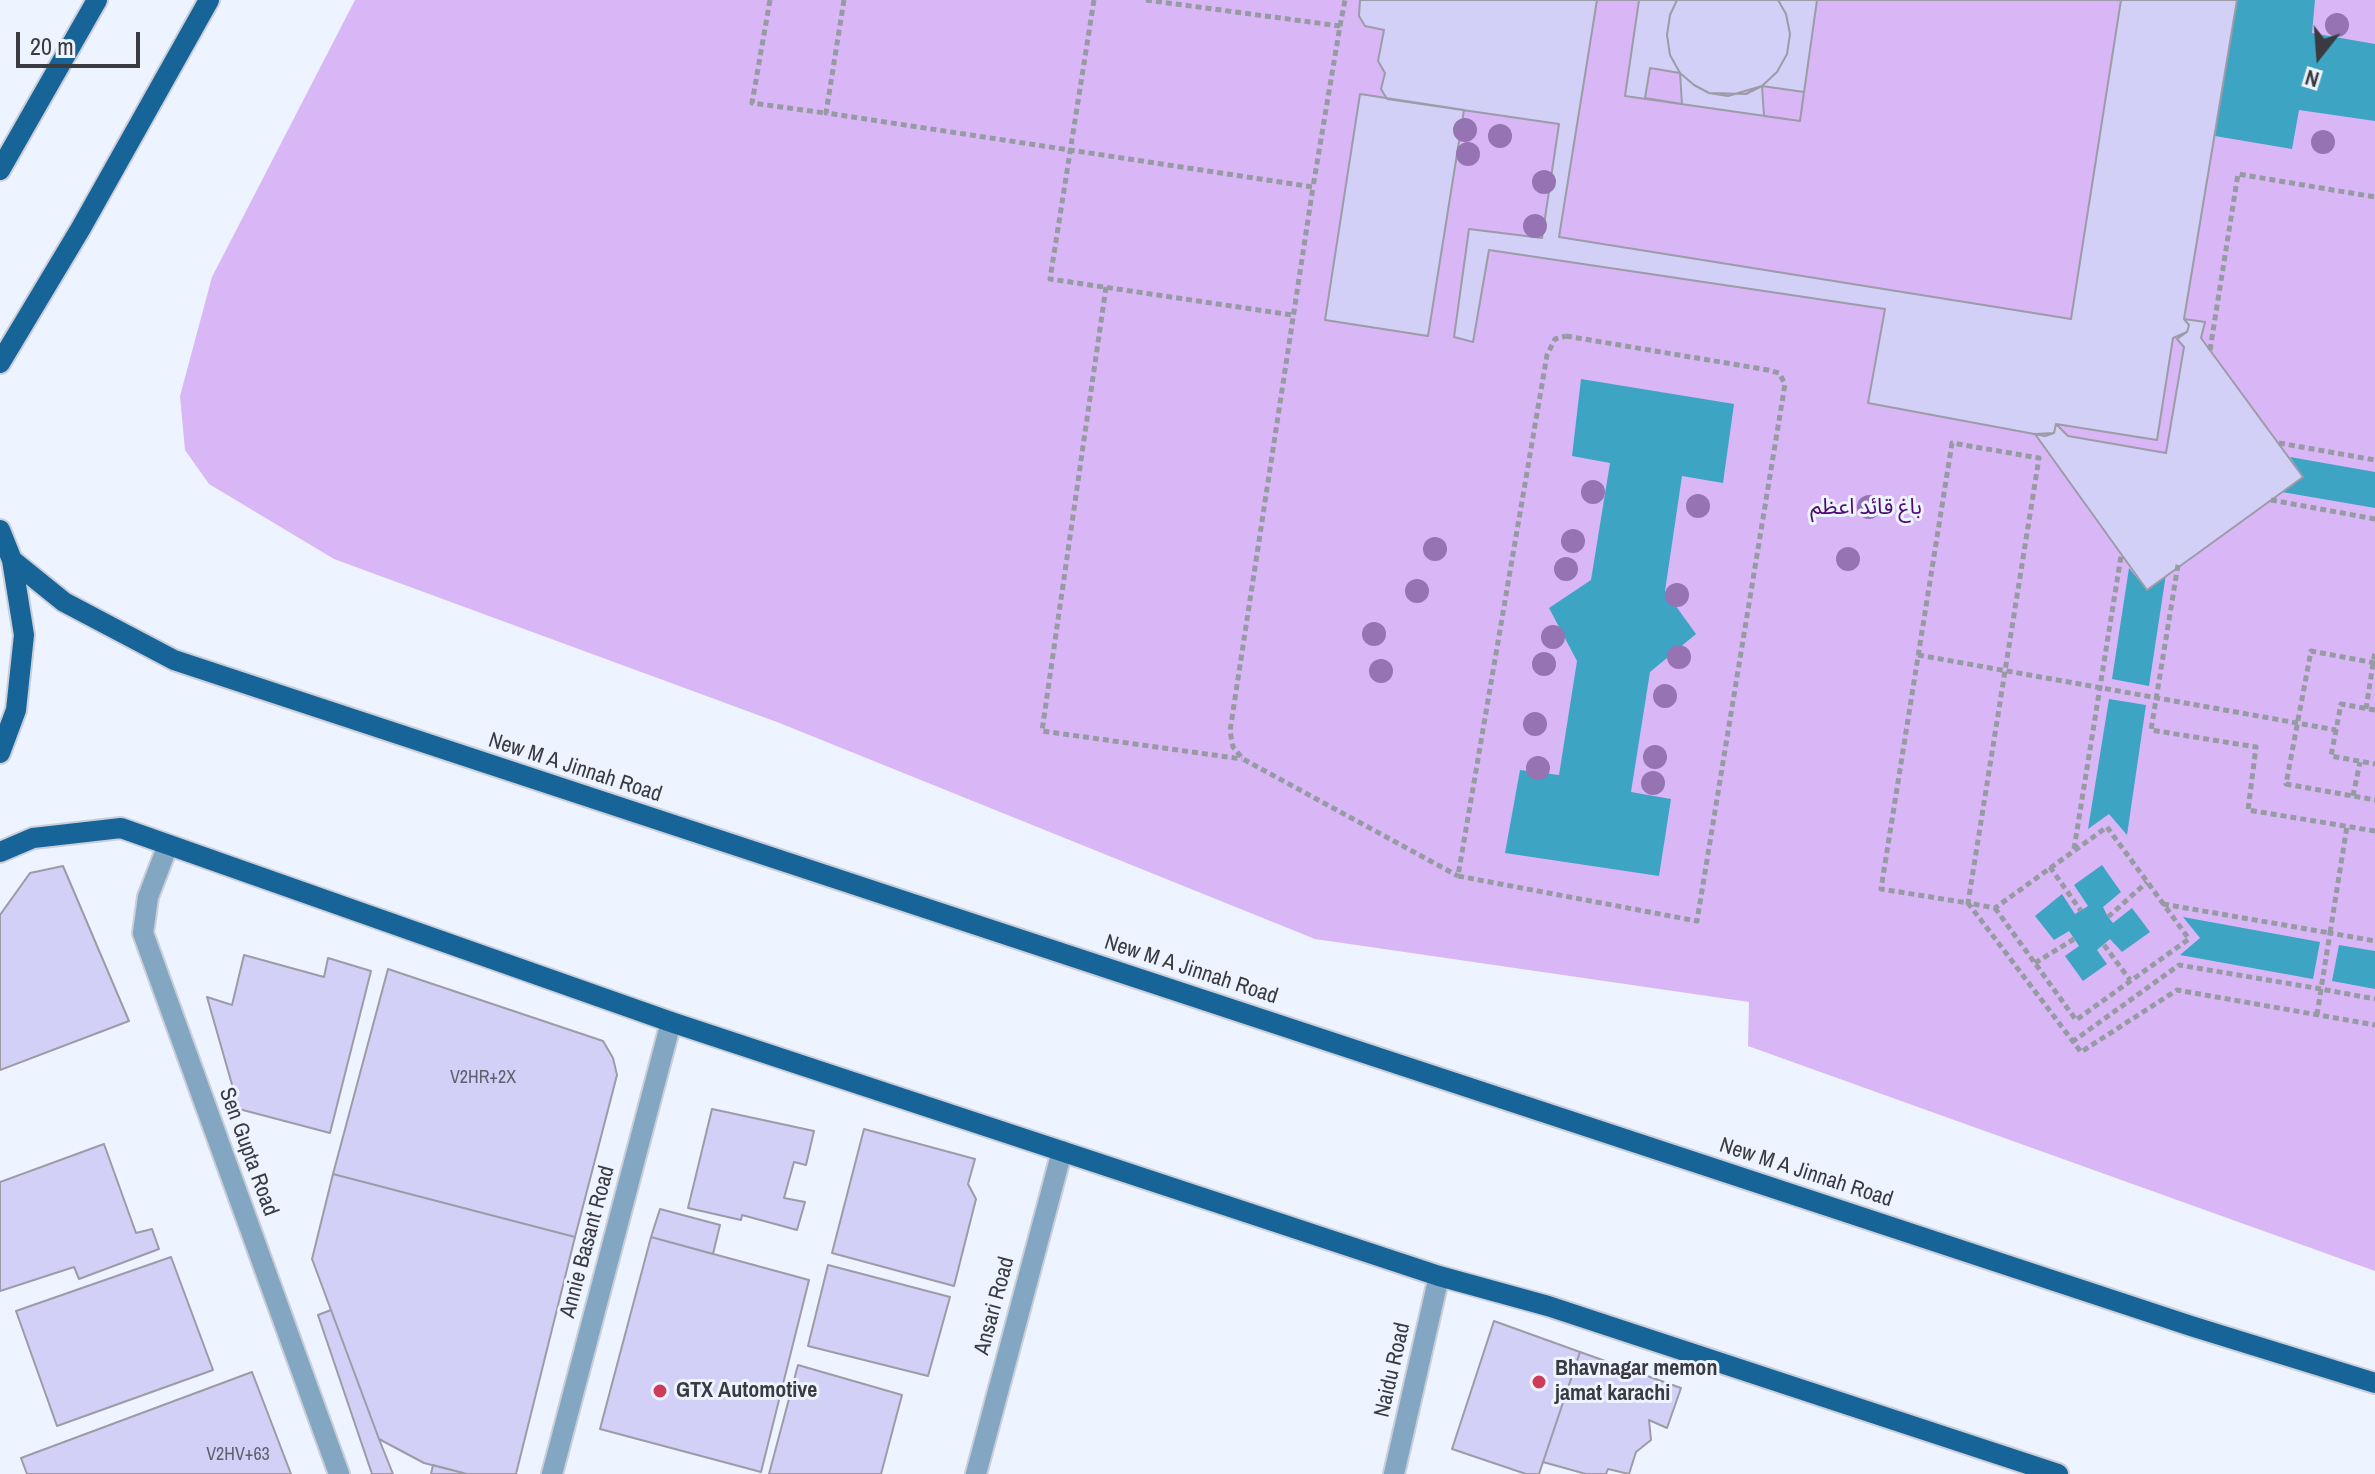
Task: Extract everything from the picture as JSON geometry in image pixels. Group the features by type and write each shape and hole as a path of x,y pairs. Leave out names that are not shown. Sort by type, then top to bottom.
{"main road":[{"path":"0,170 97,0"},
{"path":"0,363 81,228 209,0"},
{"path":"0,530 12,560 24,635 16,710 0,753"},
{"name":"New M A Jinnah Road","path":"12,560 64,602 174,660 2191,1326 2375,1383"},
{"path":"0,852 33,838 121,828 671,1022 1439,1276 1548,1306 2058,1474"}],"street":[{"name":"Sen Gupta Road","path":"168,845 148,897 143,933 339,1474"},
{"name":"Annie Basant Road","path":"552,1474 671,1022"},
{"name":"Ansari Road","path":"976,1474 1062,1151"},
{"name":"Naidu Road","path":"1394,1474 1439,1276"}],"path":[{"path":"770,0 752,103 1313,187"},
{"path":"826,113 844,0"},
{"path":"1094,0 1050,279 1292,315"},
{"path":"1146,0 1340,26"},
{"path":"1243,759 1233,747 1230,731 1292,315 1345,0"},
{"path":"2210,350 2238,174 2375,197"},
{"path":"1106,287 1042,731 1243,759 1458,876 1697,921 1784,394 1785,384 1779,373 1566,336 1555,339 1548,347 1458,876"},
{"path":"1995,908 2107,827 2189,939 2076,1020 1995,908 1968,903 1881,889 1952,443 2039,458 1968,903 2081,1052 2177,990 2375,1025"},
{"path":"2279,443 2375,460"},
{"path":"2271,500 2375,519"},
{"path":"2074,849 2121,556"},
{"path":"2178,565 2151,730 2256,747 2248,810 2375,831"},
{"path":"2374,663 2311,651 2286,784 2375,800"},
{"path":"2366,709 2375,651"},
{"path":"1918,655 2336,730"},
{"path":"2375,710 2341,704 2331,756 2375,764"},
{"path":"2353,796 2360,762"},
{"path":"2317,1015 2347,826"},
{"path":"2050,867 2081,911"},
{"path":"2108,917 2147,882"},
{"path":"2163,904 2375,941"},
{"path":"2035,963 2074,939"},
{"path":"2104,945 2130,980"},
{"path":"2072,1042 2179,965 2375,999"}],"green space":[{"name":"باغ قائد اعظم","path":"355,0 2375,0 2375,1271 1748,1046 1749,1002 1315,939 777,722 334,559 209,484 185,450 180,396 212,277"}],"water":[{"path":"2237,0 2315,0 2312,33 2375,44 2375,121 2299,110 2292,149 2215,136"},
{"path":"1581,379 1734,404 1723,483 1682,476 1665,591 1696,634 1650,672 1631,792 1671,799 1659,876 1505,853 1520,770 1559,775 1577,661 1549,608 1591,580 1610,463 1572,456"},
{"path":"2290,457 2375,472 2375,508 2282,492 2303,477"},
{"path":"2129,568 2147,590 2166,574 2149,686 2112,679"},
{"path":"2109,699 2146,705 2127,835 2109,814 2088,829"},
{"path":"2102,865 2121,892 2103,907 2108,917 2113,923 2132,908 2150,932 2122,952 2110,939 2097,950 2107,964 2083,981 2065,956 2079,946 2069,931 2054,940 2035,916 2062,894 2075,914 2088,906 2074,885"},
{"path":"2183,917 2320,942 2313,979 2180,955 2200,938"},
{"path":"2339,945 2375,951 2375,989 2332,981"}],"building":[{"path":"1360,0 2237,0 2184,319 2189,325 2187,332 2173,338 2157,440 2056,424 2054,433 2045,436 1868,403 1885,309 1489,250 1473,342 1454,337 1469,229 1542,238 1559,124 1387,99 1381,89 1385,73 1378,61 1384,30 1365,26 1359,16"},
{"path":"1597,0 2121,0 2071,319 1559,237"},
{"path":"1639,0 1677,0 1670,15 1667,35 1670,55 1680,73 1694,85 1709,93 1728,96 1762,86 1777,72 1787,54 1790,34 1786,14 1778,0 1817,0 1800,121 1625,96"},
{"path":"1677,0 1778,0 1786,14 1790,34 1787,54 1777,72 1762,86 1746,94 1709,93 1694,85 1680,73 1670,55 1667,35 1670,15"},
{"path":"1650,68 1680,73 1682,104 1645,98"},
{"path":"1762,86 1804,92 1800,121 1764,116"},
{"path":"1360,94 1464,110 1428,336 1325,320"},
{"path":"2184,319 2205,322 2201,338 2303,477 2147,590 2035,434 2054,433 2056,424 2068,436 2166,453 2184,347 2177,339 2187,332 2189,325"},
{"path":"63,866 129,1021 0,1070 0,915 30,873"},
{"path":"244,955 324,977 328,958 371,971 330,1133 239,1109 207,997 232,1005"},
{"path":"388,969 603,1041 613,1058 617,1075 575,1237 333,1174"},
{"path":"712,1109 814,1131 806,1165 794,1162 784,1198 805,1202 797,1230 742,1215 741,1220 688,1208"},
{"path":"864,1129 975,1159 968,1184 976,1199 954,1286 832,1253"},
{"path":"104,1144 136,1233 152,1229 159,1249 79,1279 74,1267 0,1291 0,1182"},
{"path":"333,1174 575,1237 516,1474 467,1474 424,1463 379,1439 312,1259"},
{"path":"660,1209 720,1225 713,1254 651,1237"},
{"path":"651,1237 809,1280 761,1472 600,1429"},
{"path":"171,1257 213,1370 57,1426 16,1311"},
{"path":"828,1265 950,1297 928,1376 808,1346"},
{"path":"331,1310 393,1474 372,1474 318,1315"},
{"path":"1494,1321 1580,1352 1539,1474 1526,1474 1452,1449"},
{"path":"1580,1352 1681,1388 1667,1428 1649,1420 1651,1440 1636,1452 1629,1474 1608,1469 1606,1474 1586,1474 1543,1462"},
{"path":"798,1365 902,1395 881,1474 769,1474"},
{"path":"252,1372 291,1474 27,1474 21,1458"},
{"path":"433,1465 467,1474 431,1474"}],"place":[{"name":"Bhavnagar memon jamat karachi","path":"1539,1382"},
{"name":"GTX Automotive","path":"660,1391"}]}
